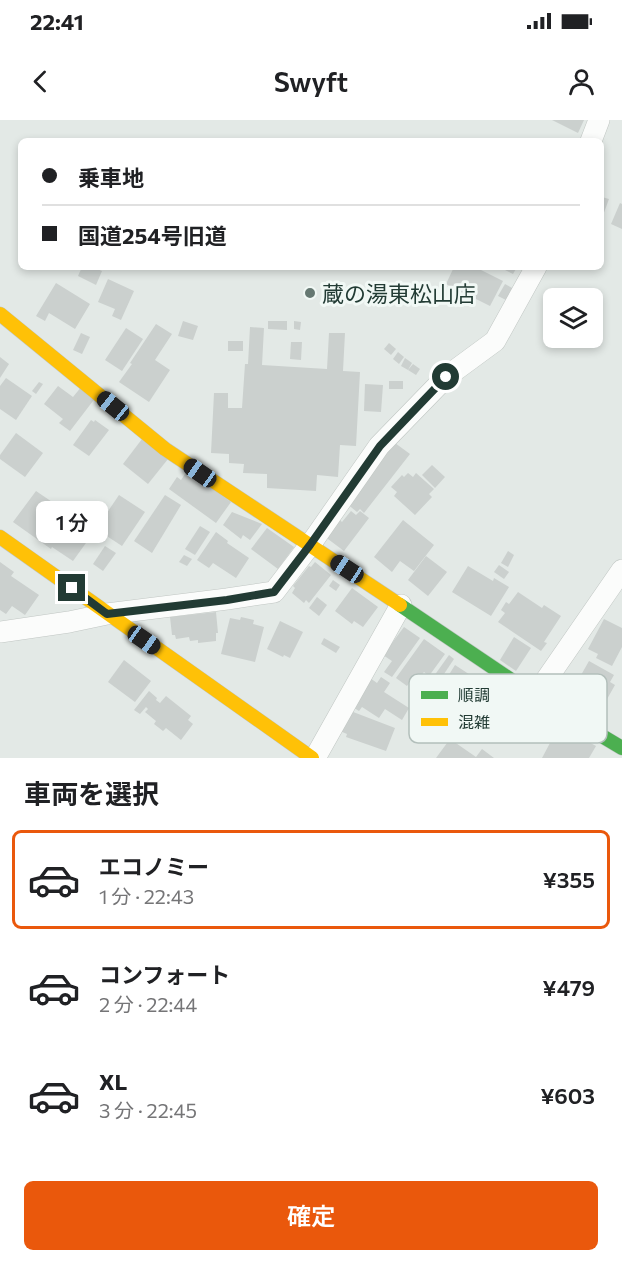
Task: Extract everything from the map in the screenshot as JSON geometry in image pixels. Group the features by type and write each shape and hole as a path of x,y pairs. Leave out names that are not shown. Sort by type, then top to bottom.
{"street":[{"path":"592,138 599,120"},
{"path":"0,632 107,614 274,592 380,446 446,377 495,341 534,270"},
{"path":"0,314 165,448 503,674"},
{"path":"0,537 313,758 401,605"},
{"path":"550,674 622,570"},
{"path":"607,738 622,747"}],"building":[{"path":"552,120 584,120 578,133"},
{"path":"604,198 609,199 604,213"},
{"path":"620,203 622,204 622,229 611,224"},
{"path":"81,270 102,271 96,285 78,276"},
{"path":"453,270 481,270 503,281 490,306 446,284"},
{"path":"108,279 134,291 121,320 112,316 115,309 98,302"},
{"path":"56,283 90,304 75,329 49,313 45,321 36,316"},
{"path":"505,284 516,290 510,302 498,296"},
{"path":"183,321 198,326 193,340 178,336"},
{"path":"268,321 287,321 287,330 268,329"},
{"path":"294,321 301,322 300,330 294,329"},
{"path":"156,324 172,334 155,360 170,370 149,402 119,382"},
{"path":"250,327 264,328 262,365 327,369 329,333 345,333 343,371 360,372 356,446 340,445 338,477 317,475 316,491 267,488 267,474 243,473 244,464 229,463 229,454 211,453 214,393 228,393 228,408 242,408"},
{"path":"126,328 143,339 122,371 105,360"},
{"path":"81,333 90,337 82,354 73,350"},
{"path":"228,341 243,341 243,351 228,351"},
{"path":"291,342 302,342 301,360 290,359"},
{"path":"389,343 396,349 391,355 384,349"},
{"path":"398,352 404,357 399,364 393,359"},
{"path":"0,357 9,364 0,378"},
{"path":"405,358 412,363 408,370 401,366"},
{"path":"413,364 420,369 416,375 408,370"},
{"path":"6,378 32,396 16,420 0,409 0,386"},
{"path":"389,381 403,381 403,389 389,389"},
{"path":"39,382 43,384 36,394 32,391"},
{"path":"365,384 383,385 381,412 364,411"},
{"path":"58,386 73,397 82,386 96,397 70,431 59,423 63,419 44,404"},
{"path":"91,420 94,422 95,420 109,430 89,456 73,445"},
{"path":"16,433 43,453 25,477 0,459 0,455"},
{"path":"142,439 168,459 148,484 123,464"},
{"path":"395,443 410,454 364,513 360,509 357,512 346,503"},
{"path":"432,465 445,477 435,488 422,475"},
{"path":"187,471 231,502 216,523 169,489 177,477 181,480"},
{"path":"408,473 413,477 416,473 434,489 429,494 432,497 415,515 394,496 397,492 391,487 402,475 404,477"},
{"path":"36,491 61,508 63,504 96,529 73,561 52,547 51,549 13,522"},
{"path":"119,495 145,512 122,546 96,529"},
{"path":"165,495 181,505 152,553 134,541"},
{"path":"351,511 356,515 360,511 369,518 344,551 324,536 338,518 342,522"},
{"path":"232,512 262,524 250,540 243,535 241,539 223,525"},
{"path":"403,520 434,545 414,571 400,561 392,572 374,557"},
{"path":"200,526 210,532 195,555 185,549"},
{"path":"267,528 294,547 278,569 251,549"},
{"path":"216,532 228,541 227,543 249,558 236,578 213,563 209,568 197,560"},
{"path":"105,546 116,553 103,571 93,564"},
{"path":"508,551 514,555 508,567 501,563"},
{"path":"184,555 192,559 187,566 179,562"},
{"path":"426,556 447,572 428,596 408,580"},
{"path":"0,562 14,572 11,576 39,595 25,615 12,606 6,614 0,610"},
{"path":"315,562 331,575 309,603 306,600 304,603 292,593 295,588 293,586"},
{"path":"499,565 509,572 504,579 494,572"},
{"path":"468,566 493,581 494,578 509,587 491,616 452,592"},
{"path":"333,580 340,585 336,591 329,586"},
{"path":"352,588 378,607 363,627 354,621 352,624 335,611"},
{"path":"518,592 542,608 544,605 561,616 544,642 547,643 541,651 498,622 505,613 501,610 506,602 509,604"},
{"path":"317,597 327,605 319,616 309,608"},
{"path":"216,612 218,633 216,633 216,641 198,643 198,640 190,641 189,637 176,639 175,635 172,635 170,617"},
{"path":"241,617 254,620 253,624 264,627 255,662 221,654 230,618 240,620"},
{"path":"604,619 622,628 622,647 612,666 596,658 598,654 588,649"},
{"path":"280,621 303,632 290,658 267,649"},
{"path":"404,627 420,638 392,677 384,672 392,661 383,655"},
{"path":"514,637 531,648 516,671 500,660"},
{"path":"324,638 340,647 336,653 321,644"},
{"path":"424,639 445,654 430,674 424,672 409,674 407,686 396,678"},
{"path":"449,655 454,659 444,674 435,674"},
{"path":"124,660 151,681 135,702 108,682"},
{"path":"589,661 614,675 610,682 615,685 607,699 607,674 582,674"},
{"path":"455,665 469,674 449,674"},
{"path":"381,677 390,683 384,692 409,708 402,720 385,709 379,718 362,707 359,711 351,706 370,678 377,683"},
{"path":"149,691 160,703 166,696 191,716 188,720 193,724 181,740 166,728 163,731 154,724 156,721 145,712 148,709 146,707 140,714 134,710"},
{"path":"348,710 395,728 386,751 346,737 347,734 340,731"},
{"path":"447,743 456,743 476,757 482,749 494,758 436,758"},
{"path":"550,743 590,743 596,746 589,758 542,758"}],"traffic: fast":[{"path":"400,605 502,674"},
{"path":"607,739 622,748"}],"traffic: slow":[{"path":"0,314 165,449 400,605"},
{"path":"0,537 312,758"}],"place":[{"name":"蔵の湯東松山店","path":"310,293"}],"route":[{"path":"72,588 107,614 274,592 380,446 446,377"}]}
